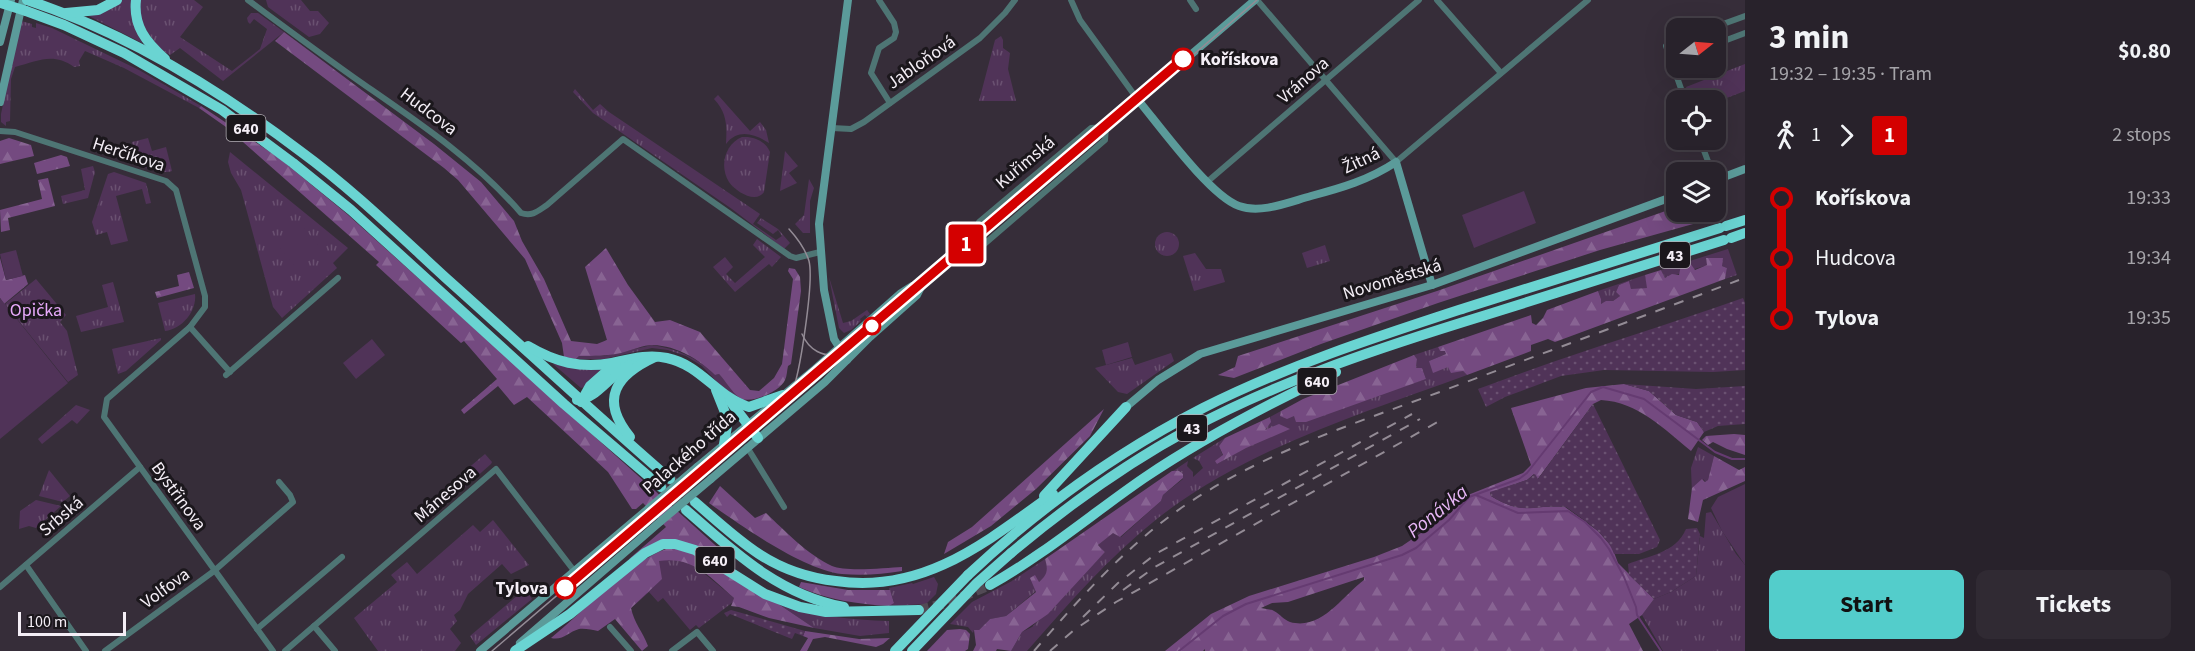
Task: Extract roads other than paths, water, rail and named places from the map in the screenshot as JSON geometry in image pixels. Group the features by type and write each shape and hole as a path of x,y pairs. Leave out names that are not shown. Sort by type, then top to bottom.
{"highway":[{"path":"64,14 98,10 117,0"},
{"path":"136,0 136,17 142,34 179,71"},
{"name":"640","path":"4,2 26,3 64,14 107,33 179,71 246,112 302,152 408,243 670,479"},
{"name":"640","path":"26,3 114,48 222,110 293,163 351,210 587,424 661,487"},
{"name":"43","path":"895,651 968,574 1014,534 1103,466 1203,408 1301,364 1418,323 1745,220"},
{"name":"43","path":"912,651 977,583 1011,553 1101,482 1190,429 1268,392 1396,344 1745,233"},
{"path":"508,333 548,357 563,362 593,365 640,356 650,359 673,359 690,366 744,416 758,438"},
{"name":"640","path":"990,585 1035,557 1147,476 1202,442 1268,405 1396,344"},
{"path":"582,400 589,397 619,371 650,359"},
{"path":"649,461 622,427 615,402 616,389 620,381 634,367 650,359"},
{"path":"587,424 580,411 582,400 590,386 620,361"},
{"name":"640","path":"545,386 569,399 582,400"},
{"path":"722,397 749,407 783,395"},
{"path":"722,397 728,420 723,444"},
{"path":"968,574 993,544 1028,512 1126,407"},
{"name":"640","path":"695,502 748,546 772,562 814,578 868,584 911,578 951,563 987,541 1069,482 1103,466"},
{"name":"640","path":"686,510 747,562 783,586 806,597 830,604 874,611"},
{"name":"640","path":"513,651 570,614 645,553 663,544 675,544 695,550 765,594 800,607 826,612 920,610"}],"street":[{"name":"Hudcova","path":"248,0 471,163 493,182 521,213 534,214 547,205 623,139 790,256 796,258 820,252"},
{"path":"847,360 834,339 824,290 819,224 848,0"},
{"path":"879,0 894,23 896,32 894,38 879,48 871,73 890,103"},
{"name":"Jabloňová","path":"832,128 851,129 864,122 980,38 1000,19 1015,0"},
{"path":"1071,0 1080,20 1138,100"},
{"path":"1190,0 1196,9"},
{"path":"1256,0 1396,162 1432,285"},
{"name":"Kuřimská","path":"957,255 1256,0"},
{"name":"Vránova","path":"1207,182 1419,0"},
{"path":"1437,0 1501,73"},
{"name":"Žitná","path":"1138,100 1207,182 1226,200 1240,207 1258,208 1279,205 1359,182 1374,176 1396,162 1588,0"},
{"path":"0,42 4,2"},
{"path":"0,102 26,3"},
{"path":"1726,23 1745,16"},
{"path":"1726,40 1745,33"},
{"name":"Kuřimská","path":"957,255 974,253 1105,140 1106,127"},
{"name":"Herčíkova","path":"0,131 15,132 165,181 172,185 181,203 205,296 205,307 190,327 107,399 104,412"},
{"path":"1726,176 1745,169"},
{"name":"Novoměstská","path":"1126,407 1158,380 1200,354 1432,285 1666,199"},
{"name":"Palackého třída","path":"513,651 661,521 825,382 917,295 922,285 957,255"},
{"path":"190,327 228,374 338,278"},
{"name":"Palackého třída","path":"480,651 901,293 912,286 922,285"},
{"name":"Bystřinova","path":"104,412 106,421 273,651"},
{"name":"Palackého třída","path":"747,447 784,507"},
{"name":"Srbská","path":"0,587 140,467"},
{"name":"Mánesova","path":"285,651 496,469 575,572"},
{"name":"Volfova","path":"105,651 214,571 293,502 279,482"},
{"path":"257,629 342,557"},
{"path":"26,565 86,651"},
{"path":"314,626 335,651"},
{"path":"610,627 631,651"},
{"path":"672,651 697,632 713,651"}],"waterway":[{"name":"Ponávka","path":"1179,651 1223,616 1246,604 1402,555 1416,548 1449,520 1469,497 1519,479 1527,473 1591,392 1603,387 1644,399 1715,452 1732,459 1745,459"},
{"path":"1476,495 1518,513 1568,511 1585,522 1609,549 1624,577 1637,615 1661,651"}],"tunnel":[{"path":"670,479 695,502"},
{"path":"661,487 686,510"},
{"path":"919,610 947,603 990,585"}],"tram line":[{"path":"844,355 1257,0"},
{"name":"1","path":"565,588 1183,59"},
{"path":"789,229 805,252 810,272 805,328 795,385 791,395"},
{"path":"802,334 817,352 828,355 840,354"},
{"path":"492,651 842,352"}],"railway":[{"path":"1034,651 1086,592 1123,555 1184,506 1244,471 1339,429 1739,280"},
{"path":"1083,617 1118,583 1157,553 1412,414"},
{"path":"1123,590 1155,567 1420,419"},
{"path":"1050,651 1074,630 1116,602 1443,419"}],"place":[{"name":"Kořískova","path":"1183,59"},
{"name":"Tylova","path":"565,588"}],"park label":[{"name":"Opička","path":"36,310"}]}
